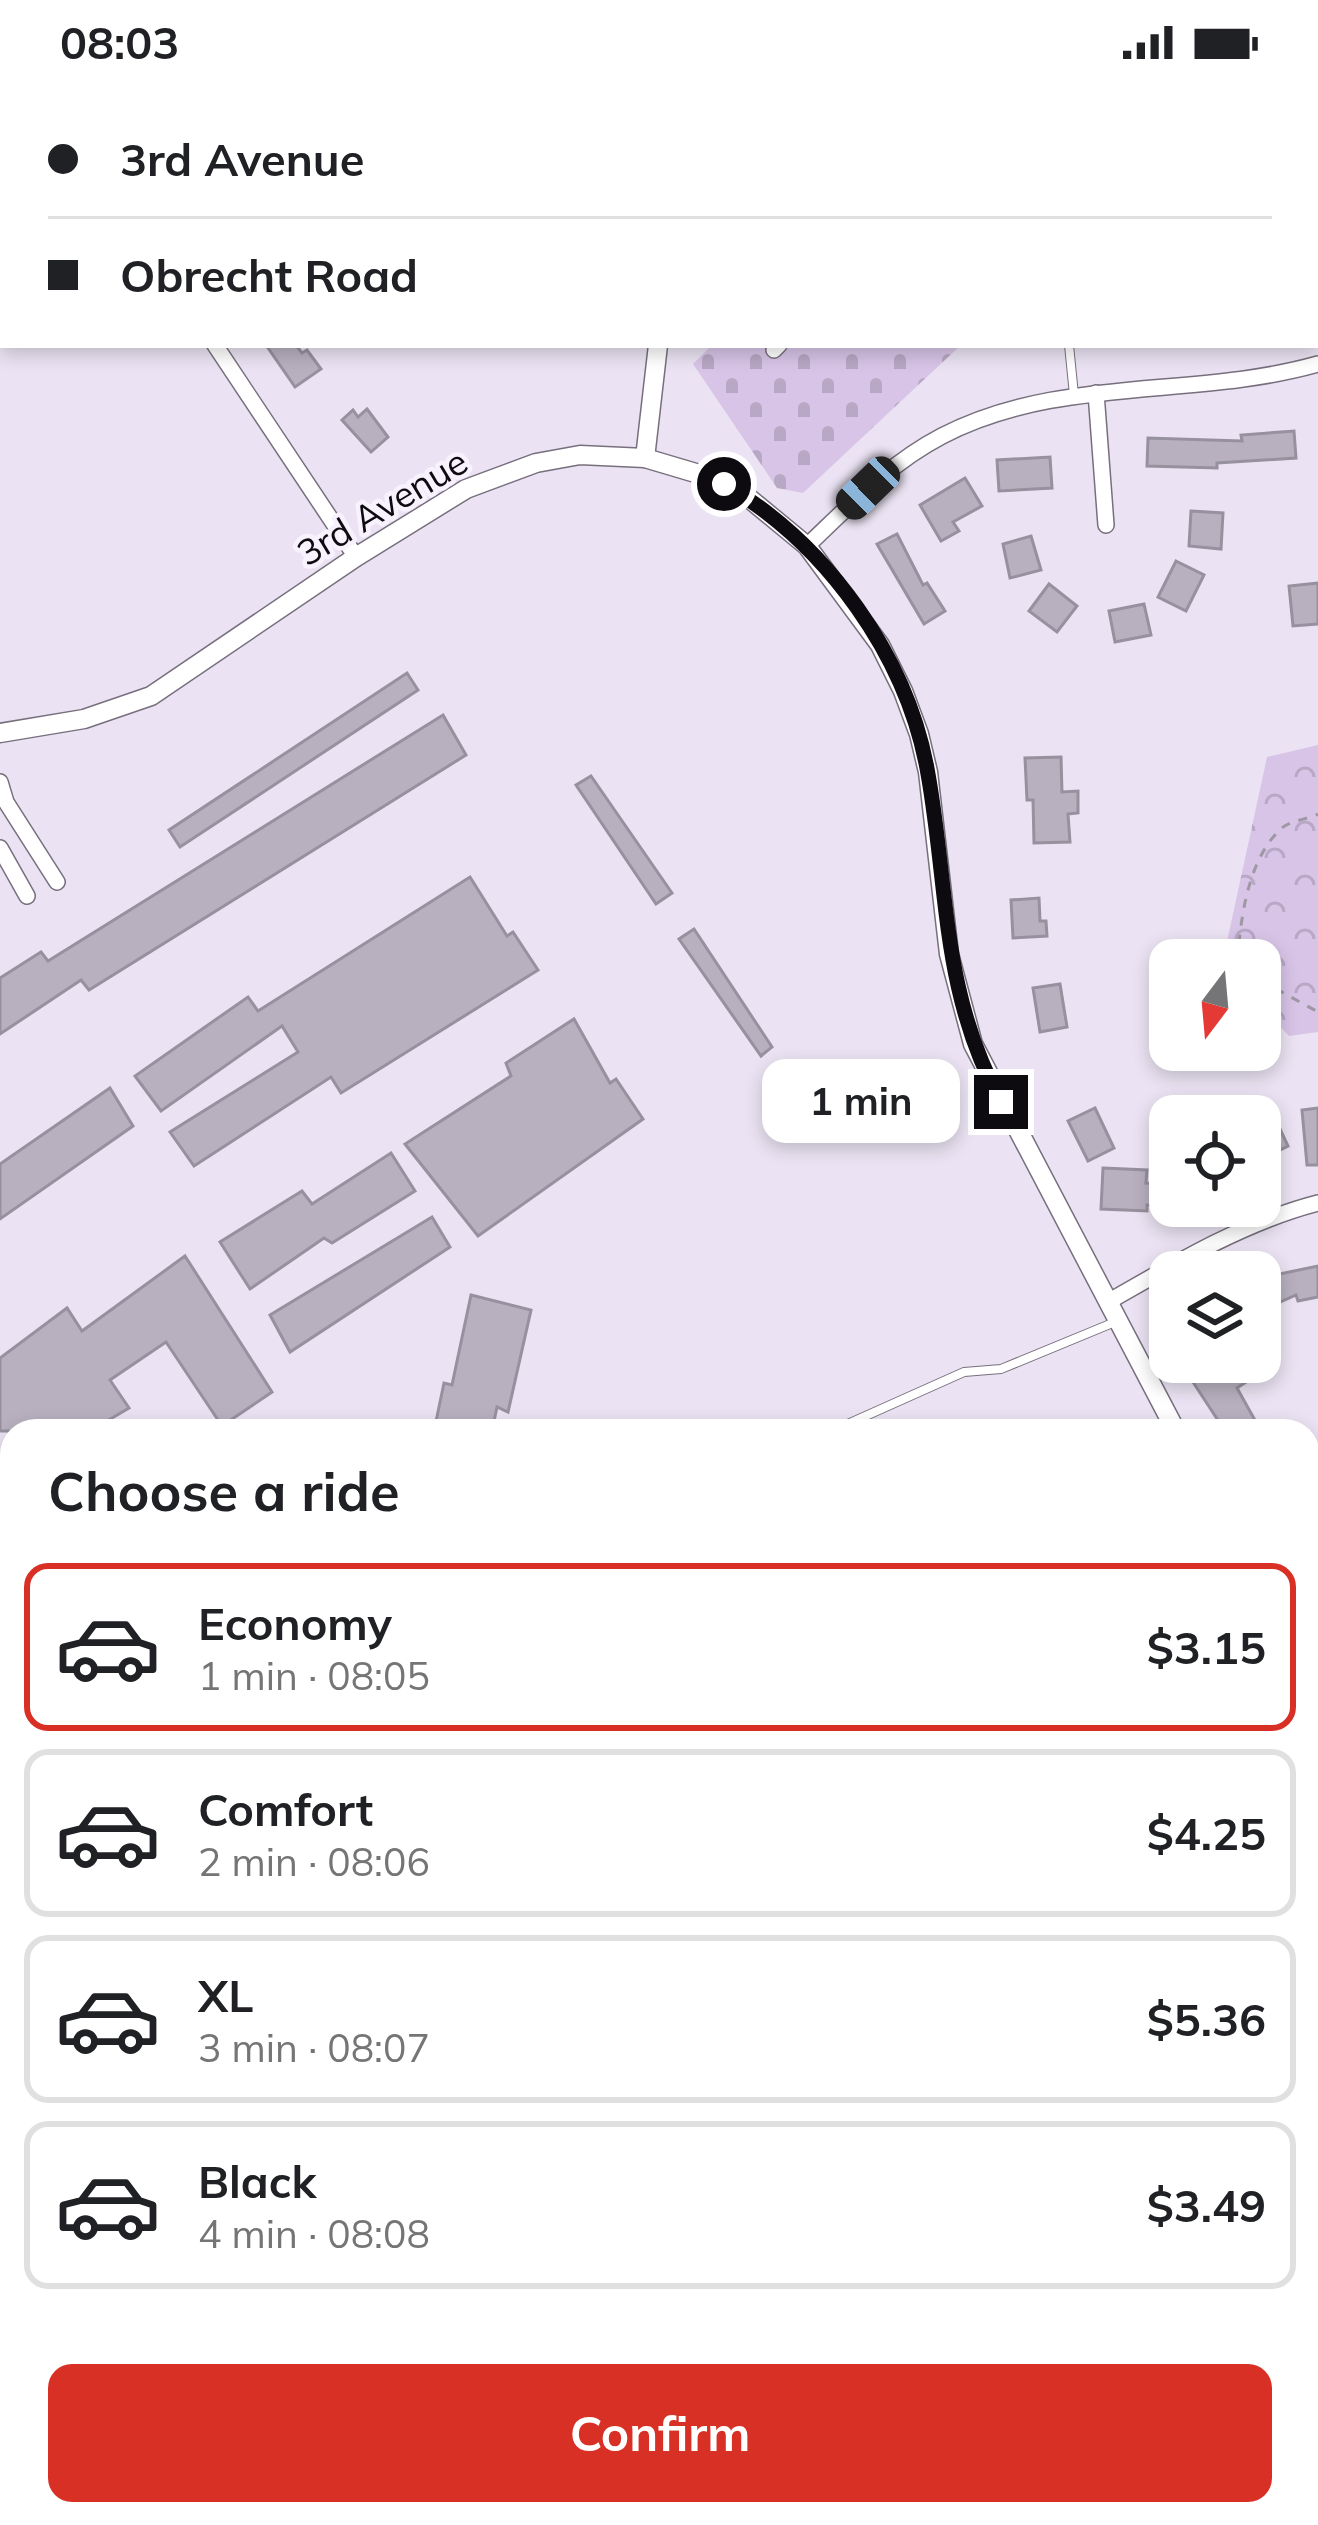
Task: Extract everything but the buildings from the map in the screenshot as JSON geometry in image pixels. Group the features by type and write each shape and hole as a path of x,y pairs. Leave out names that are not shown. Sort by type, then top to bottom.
{"street":[{"path":"217,348 356,557"},
{"path":"645,458 658,348"},
{"path":"807,545 886,473 943,435 1033,403 1258,378 1318,364"},
{"path":"1096,393 1106,525"},
{"name":"3rd Avenue","path":"0,733 84,719 151,696 356,557 466,489 497,476 580,455 645,458 724,484 807,545 880,645 903,691 928,772 949,954 973,1044 1170,1419"},
{"path":"0,782 6,802 57,882"},
{"path":"0,848 27,896"},
{"path":"1108,1302 1182,1260 1318,1203"}],"lane":[{"path":"1069,348 1074,397"},
{"path":"859,1419 964,1372 1001,1369 1118,1320"}],"path":[{"path":"1240,939 1245,892 1267,850 1283,827 1318,814"},
{"path":"1281,992 1318,1012"}],"green space":[{"path":"709,348 958,348 803,493 777,488 693,364"},
{"path":"1318,745 1318,1032 1289,1036 1281,1027 1281,939 1228,939 1267,757"}],"route":[{"path":"724,484 807,545 880,645 903,691 928,772 949,954 973,1044 1001,1102"}]}
